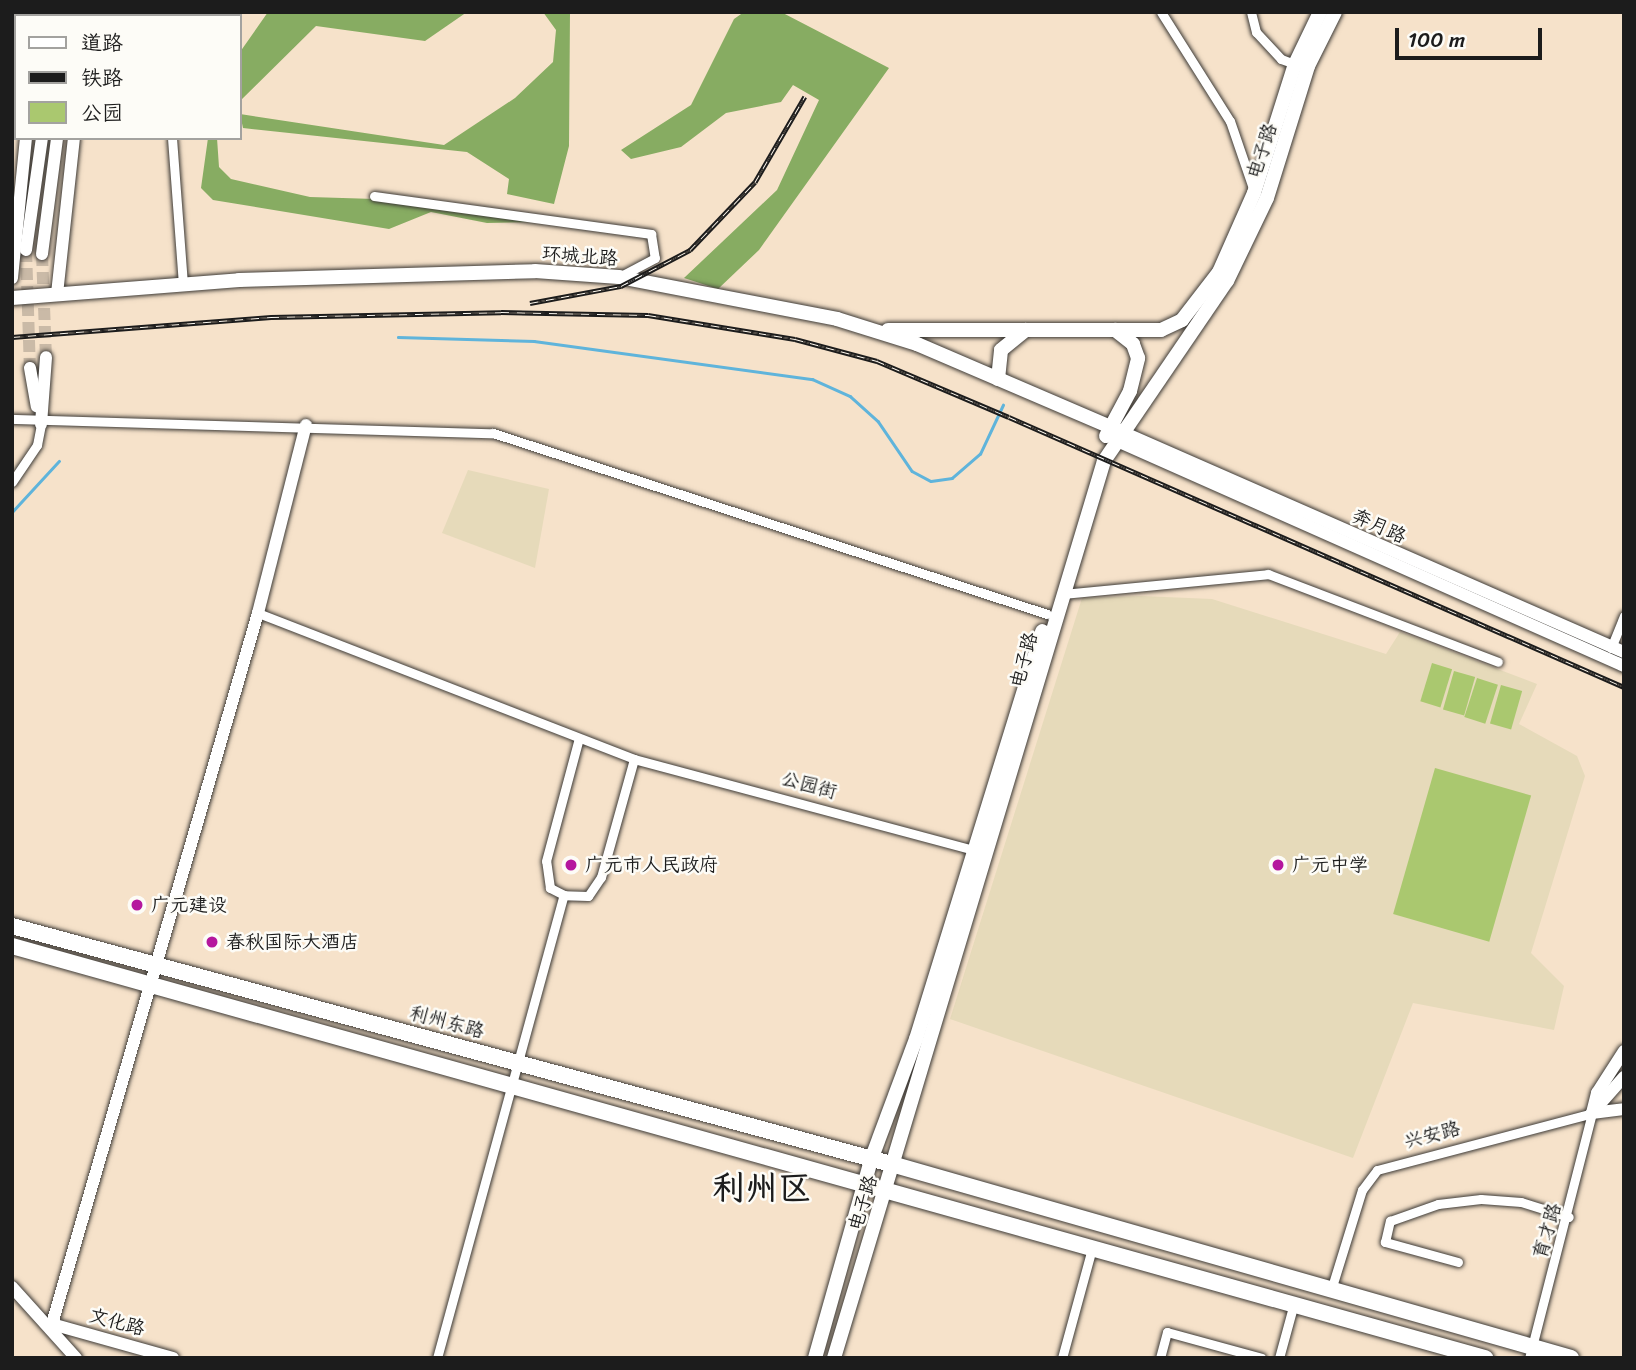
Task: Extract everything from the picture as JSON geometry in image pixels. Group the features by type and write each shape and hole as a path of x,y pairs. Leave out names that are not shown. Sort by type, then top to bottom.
{"highway":[{"name":"利州东路","path":"12,926 158,968 519,1062 895,1165 1486,1334 1530,1353 1567,1357"},
{"path":"12,946 513,1083 887,1193 1093,1245 1482,1357"}],"main road":[{"name":"电子路","path":"873,330 1161,330 1193,308 1219,272 1254,193 1295,64 1320,12"},
{"name":"电子路","path":"815,1358 871,1160 974,850 1095,457 1227,281 1266,198 1308,66 1335,12"},
{"name":"环城北路","path":"12,298 183,284 535,271 619,277 873,330 1092,418 1115,433"},
{"path":"998,379 1001,350 1026,330"},
{"path":"1115,330 1133,344 1138,358 1115,433"},
{"path":"1092,418 1130,391"},
{"name":"电子路","path":"834,1358 887,1193 1062,594 1115,433"},
{"path":"1482,1357 1486,1334"}],"street":[{"path":"1161,12 1230,121 1254,193"},
{"path":"1251,12 1256,32 1281,59 1295,64"},
{"path":"12,278 26,140"},
{"path":"26,250 42,140"},
{"path":"42,254 57,140"},
{"path":"57,294 74,140"},
{"path":"172,140 183,284"},
{"path":"374,196 651,234 655,258 619,277"},
{"path":"12,482 37,445 46,357"},
{"path":"30,368 41,424"},
{"path":"12,419 41,424 306,425 493,433 1047,614"},
{"path":"51,1324 158,968 258,613 306,425"},
{"path":"1115,433 1624,666"},
{"name":"奔月路","path":"1115,433 1624,652"},
{"path":"1062,594 1268,574 1499,662"},
{"path":"258,613 579,738 546,862 550,888 564,895 588,896 601,877 634,759"},
{"path":"1611,648 1624,616"},
{"name":"公园街","path":"579,738 634,759 974,850"},
{"path":"437,1358 564,895"},
{"path":"1592,1113 1597,1093 1624,1051"},
{"path":"1592,1113 1624,1077"},
{"name":"兴安路","path":"1331,1290 1362,1190 1377,1170 1592,1113 1624,1109"},
{"name":"育才路","path":"1530,1353 1569,1217 1592,1113"},
{"path":"1458,1262 1385,1242 1390,1221 1438,1204 1481,1199 1521,1202 1569,1217"},
{"path":"1062,1358 1093,1245"},
{"path":"12,1287 51,1324 76,1358"},
{"path":"1279,1358 1294,1303"},
{"name":"文化路","path":"51,1324 173,1358"},
{"path":"1160,1358 1167,1332 1262,1358"}],"shaded area":[{"path":"468,470 549,489 535,568 442,533"},
{"name":"广元中学","path":"1142,596 1212,599 1386,654 1400,632 1537,684 1519,724 1577,756 1585,776 1531,953 1564,986 1554,1030 1413,1003 1353,1158 950,1019 1082,598"}],"green space":[{"path":"268,12 467,12 425,41 316,26 242,99 242,49"},
{"path":"543,12 570,12 569,146 554,204 507,194 509,179 467,152 243,128 242,114 444,145 515,98 553,62 556,30"},
{"path":"744,12 781,12 889,68 759,250 718,289 684,278 777,190 819,100 793,85 781,102 726,113 681,147 631,159 621,150 691,105 734,19"},
{"path":"208,140 217,140 219,167 231,179 310,197 375,199 534,222 487,223 431,212 389,229 213,200 201,188"},
{"path":"1432,663 1452,669 1440,707 1420,701"},
{"path":"1454,671 1475,677 1464,716 1443,709"},
{"path":"1477,678 1498,685 1485,724 1464,717"},
{"path":"1501,685 1522,691 1511,730 1490,723"},
{"path":"1435,768 1531,796 1489,942 1393,914"}],"waterway":[{"path":"398,337 534,341 812,379 850,396 878,421 912,471 931,481 952,478 980,454 1003,405"},
{"path":"12,512 59,461"}],"tunnel":[{"path":"26,250 30,368"},
{"path":"42,254 46,357"}],"railway":[{"path":"530,303 621,286 690,250 755,182 805,96"},
{"path":"12,337 271,317 501,312 648,315 795,339 877,361 1624,687"}],"place":[{"name":"广元市人民政府","path":"571,865"},
{"name":"广元中学","path":"1278,865"},
{"name":"广元建设","path":"137,905"},
{"name":"春秋国际大酒店","path":"212,942"}],"district":[{"name":"利州区","path":"762,1189"}]}
